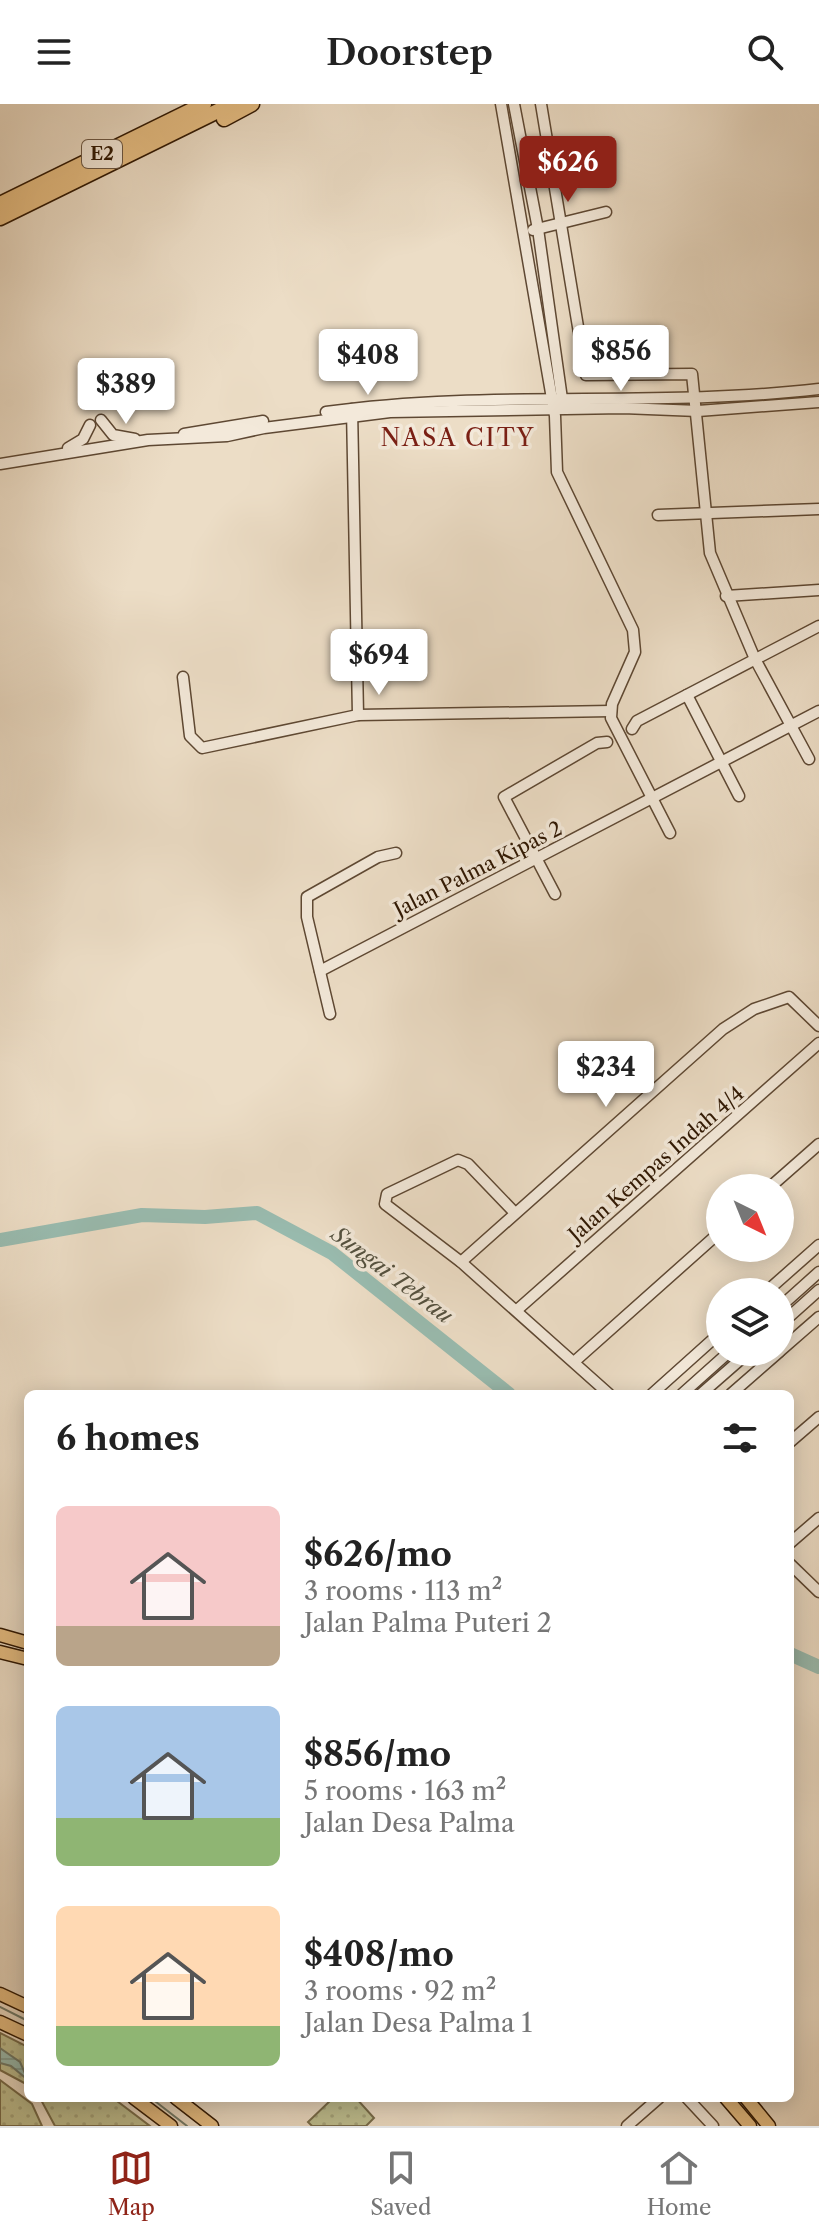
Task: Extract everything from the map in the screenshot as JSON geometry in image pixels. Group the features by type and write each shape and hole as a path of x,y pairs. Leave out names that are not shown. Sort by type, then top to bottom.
{"highway":[{"name":"E2","path":"0,204 204,104"},
{"name":"E2","path":"0,218 142,151 232,104"},
{"path":"142,151 192,136 252,104"}],"main road":[{"path":"0,1635 24,1642"},
{"path":"0,1652 24,1658"},
{"path":"0,1994 24,2005"},
{"path":"0,2022 24,2033"},
{"path":"139,2102 171,2126"},
{"path":"181,2102 212,2126"},
{"path":"729,2102 750,2126"},
{"path":"749,2102 769,2126"}],"street":[{"path":"501,104 557,407"},
{"path":"514,104 538,229 557,407 557,472 633,630 635,652 611,711 670,833"},
{"path":"541,104 586,375 689,373 694,378 703,513 710,553 755,659 809,759"},
{"path":"524,233 606,212"},
{"path":"697,405 819,389"},
{"path":"0,464 148,440 227,436 352,412 462,401 557,407 819,402"},
{"path":"352,412 358,715"},
{"path":"48,456 78,444 96,422 113,435 148,440"},
{"path":"658,515 819,509"},
{"path":"726,596 819,590"},
{"path":"632,729 637,721 819,626"},
{"path":"183,677 190,736 202,748 358,715 611,711"},
{"path":"687,695 739,796"},
{"name":"Jalan Palma Kipas 2","path":"320,971 819,711"},
{"path":"555,894 504,797 597,743 607,742"},
{"path":"330,1014 307,917 307,897 378,857 396,853"},
{"path":"461,1262 723,1029 779,998 789,997 818,1023"},
{"name":"Jalan Kempas Indah 4/4","path":"517,1310 819,1043"},
{"path":"785,1174 819,1144"},
{"path":"514,1212 468,1164 458,1160 387,1194 385,1204 461,1262 605,1390"},
{"path":"574,1362 706,1244"},
{"path":"782,1278 819,1245"},
{"path":"794,1294 819,1272"},
{"path":"801,1288 819,1309"},
{"path":"794,1313 819,1290"},
{"path":"794,1339 819,1317"},
{"path":"656,1390 706,1346"},
{"path":"686,1390 713,1366"},
{"path":"706,1390 733,1366"},
{"path":"736,1390 763,1366"},
{"path":"794,1439 819,1417"},
{"path":"794,1540 819,1518"},
{"path":"794,1568 819,1592"},
{"path":"627,2126 654,2102"},
{"path":"691,2102 713,2126"}],"green space":[{"path":"0,2033 24,2045 24,2083 0,2070"},
{"path":"0,2080 24,2098 24,2102 32,2104 42,2126 0,2126"},
{"path":"42,2102 118,2102 150,2126 55,2126"},
{"path":"329,2102 360,2102 374,2118 366,2126 312,2126 308,2122"}],"water":[{"path":"0,2048 20,2062 24,2077 11,2066 0,2063"}],"waterway":[{"name":"Sungai Tebrau","path":"0,1240 142,1215 205,1217 257,1213 332,1253 504,1390"},
{"name":"Sungai Tebrau","path":"794,1656 819,1667"},
{"path":"0,2007 24,2019"},
{"path":"156,2102 187,2126"}],"district":[{"name":"NASA CITY","path":"458,437"}]}
